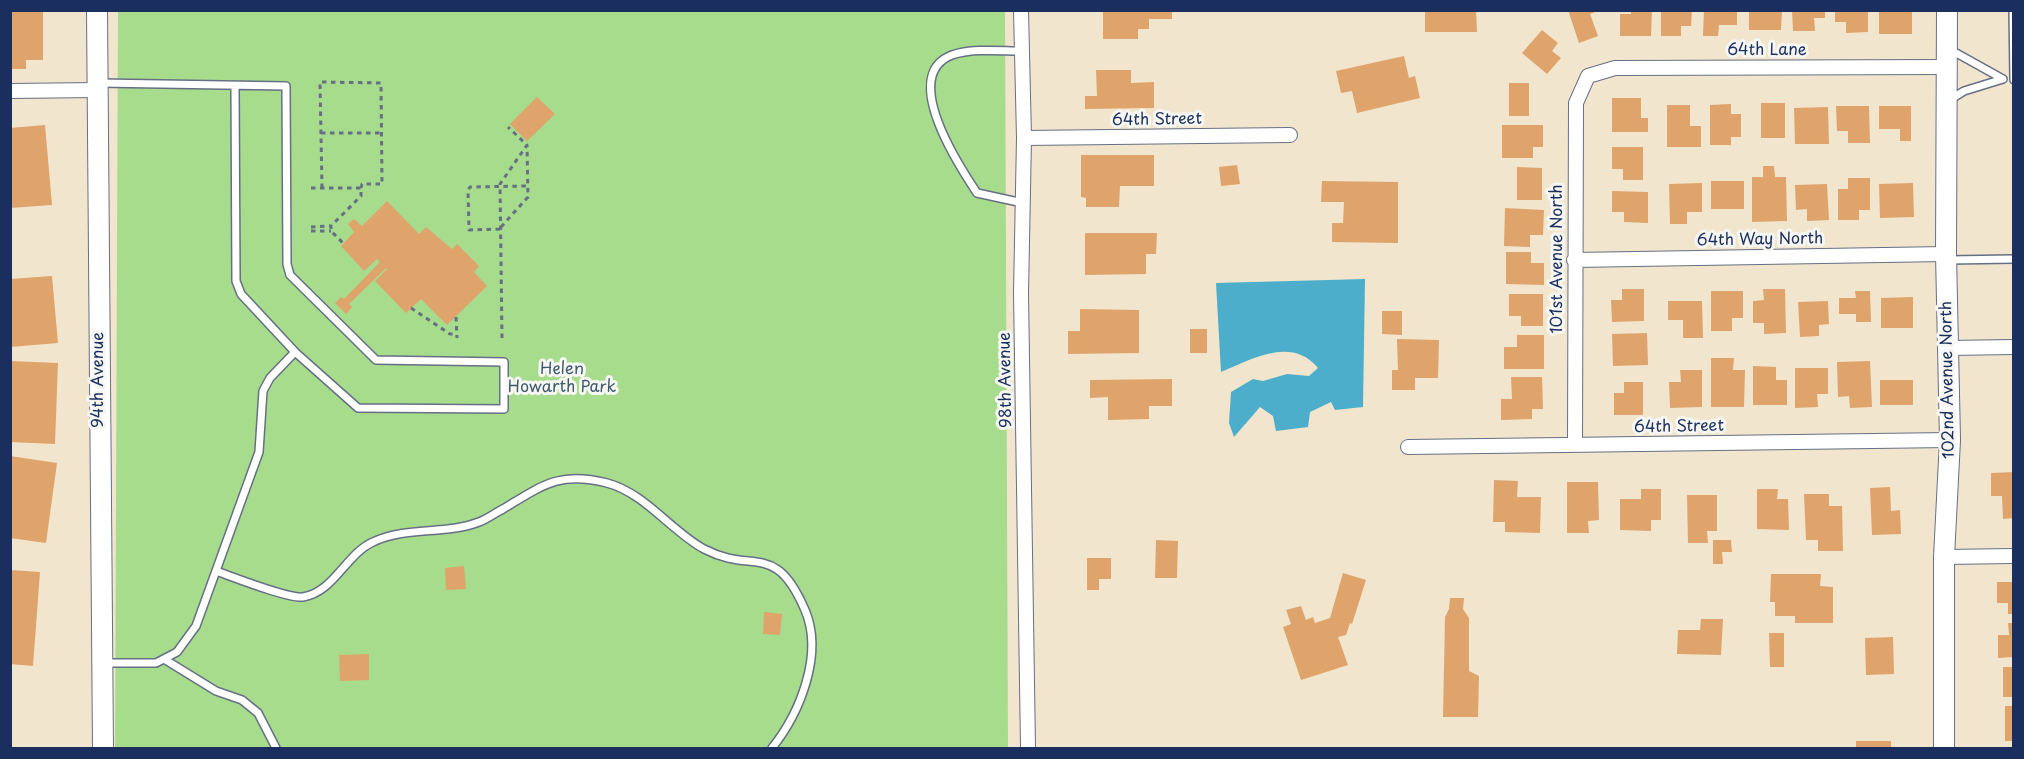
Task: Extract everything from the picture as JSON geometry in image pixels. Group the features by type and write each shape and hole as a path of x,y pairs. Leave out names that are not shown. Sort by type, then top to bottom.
{"street":[{"name":"94th Avenue","path":"97,10 102,748"},
{"name":"98th Avenue","path":"1021,10 1024,138 1021,293 1028,748"},
{"name":"102nd Avenue North","path":"1944,748 1944,557 1950,440 1946,257 1947,10"},
{"name":"64th Lane","path":"1588,75 1616,69 1947,58"},
{"name":"101st Avenue North","path":"1575,444 1576,103 1588,75"},
{"path":"10,91 97,87"},
{"name":"64th Street","path":"1024,138 1290,135"},
{"name":"64th Way North","path":"1574,260 1946,257"},
{"path":"1947,348 2013,347"},
{"name":"64th Street","path":"1408,447 1950,440"},
{"path":"1944,557 2013,556"}],"lane":[{"path":"1947,58 2003,79 2013,80 2013,10"},
{"path":"1022,51 952,55 940,63 931,76 932,93 945,143 977,193 1023,203"},
{"path":"1946,102 1964,91 2003,79"},
{"path":"97,87 235,86 286,86 287,264 290,275 376,360 504,362 504,409 358,408 295,352 242,294 236,280 235,86"},
{"path":"1946,257 2013,259"},
{"path":"102,663 156,663 177,652 196,626 259,452 263,391 270,378 295,352"},
{"path":"216,571 300,598 316,593 371,543 409,531 479,522 549,482 575,477 610,484 633,494 686,538 707,550 733,558 757,560 778,569 794,585 807,615 813,656 799,700 781,737 772,748"},
{"path":"164,659 216,691 242,700 258,713 276,748"}],"path":[{"path":"311,229 331,229 361,196 362,184 382,184 381,83 320,82 322,188"},
{"path":"508,127 527,146 528,186 528,197 500,229 469,230 470,187 528,186"},
{"path":"321,133 381,133"},
{"path":"502,338 500,187 527,146"},
{"path":"311,188 361,188"},
{"path":"331,229 343,243"},
{"path":"411,308 450,334 457,336 456,317"}],"green space":[{"name":"Helen Howarth Park","path":"118,11 1005,11 1008,748 115,748"}],"water":[{"path":"1365,279 1363,407 1335,410 1331,402 1310,412 1308,427 1276,431 1273,416 1260,407 1234,437 1229,423 1231,392 1253,379 1263,381 1287,374 1309,376 1318,368 1308,358 1296,353 1284,352 1258,357 1221,372 1216,283"}],"building":[{"path":"1103,10 1172,10 1172,19 1149,19 1149,29 1138,29 1138,39 1103,39"},
{"path":"1425,10 1476,10 1477,32 1425,32"},
{"path":"1568,10 1600,10 1590,14 1598,36 1579,43"},
{"path":"1631,10 1652,10 1651,36 1620,36 1620,14 1631,14"},
{"path":"1661,10 1692,10 1691,26 1681,26 1681,36 1661,36"},
{"path":"1704,10 1737,10 1737,25 1719,25 1718,36 1703,36"},
{"path":"1749,10 1782,10 1781,30 1749,30"},
{"path":"1792,10 1825,10 1825,18 1814,18 1815,31 1793,31"},
{"path":"1835,10 1868,10 1868,32 1846,33 1846,22 1835,22"},
{"path":"1879,10 1912,10 1912,34 1879,34"},
{"path":"10,12 43,12 43,60 26,60 26,69 10,69"},
{"path":"1542,30 1558,43 1552,51 1561,58 1547,74 1522,53"},
{"path":"1404,56 1409,78 1415,76 1420,98 1357,113 1352,91 1341,93 1336,71"},
{"path":"1096,70 1131,70 1131,83 1154,82 1154,108 1085,109 1085,96 1097,96"},
{"path":"1509,83 1529,83 1529,116 1509,116"},
{"path":"537,97 555,114 527,141 510,124"},
{"path":"1612,98 1641,98 1641,118 1648,118 1648,132 1612,132"},
{"path":"1761,103 1785,103 1785,138 1761,138"},
{"path":"1731,104 1731,114 1741,114 1741,137 1731,137 1731,145 1710,145 1710,105"},
{"path":"1667,105 1690,105 1690,126 1701,126 1701,147 1667,147"},
{"path":"1836,106 1869,106 1870,143 1848,143 1848,131 1837,131"},
{"path":"1879,106 1911,106 1911,141 1900,141 1900,129 1879,129"},
{"path":"1828,107 1829,144 1795,144 1794,108"},
{"path":"45,125 52,205 10,208 10,128"},
{"path":"1502,125 1543,125 1543,147 1533,147 1533,158 1502,158"},
{"path":"1612,147 1643,147 1643,180 1623,180 1623,169 1612,169"},
{"path":"1081,155 1154,155 1154,186 1120,186 1119,207 1086,207 1086,198 1081,197"},
{"path":"1237,165 1240,184 1221,186 1219,167"},
{"path":"1763,166 1774,166 1775,177 1786,177 1787,221 1752,222 1752,177 1763,177"},
{"path":"1517,167 1542,168 1542,200 1517,200"},
{"path":"1848,178 1870,178 1870,210 1859,210 1859,220 1838,220 1838,189 1848,189"},
{"path":"1322,181 1398,182 1398,243 1332,242 1332,223 1343,223 1344,202 1321,202"},
{"path":"1711,181 1744,181 1744,209 1711,209"},
{"path":"1702,183 1702,212 1687,212 1687,224 1670,224 1669,184"},
{"path":"1913,183 1914,217 1880,218 1879,184"},
{"path":"1827,184 1829,220 1807,221 1807,209 1796,210 1795,185"},
{"path":"1612,191 1648,192 1648,223 1624,222 1624,212 1612,212"},
{"path":"387,201 419,234 426,227 452,249 457,244 479,266 474,272 487,286 447,325 421,299 406,313 375,281 386,268 349,304 352,307 346,314 335,303 341,297 344,299 380,262 377,259 364,271 341,246 354,232 348,224 354,219 362,226"},
{"path":"1505,208 1544,210 1543,235 1530,235 1530,247 1504,246"},
{"path":"1085,233 1157,233 1156,254 1146,254 1146,274 1085,275"},
{"path":"1506,252 1531,252 1531,263 1544,263 1544,285 1506,284"},
{"path":"52,276 58,343 10,347 10,279"},
{"path":"1622,289 1644,289 1644,321 1612,322 1611,300 1622,300"},
{"path":"1763,289 1785,289 1786,333 1764,334 1764,323 1753,323 1753,301 1764,300"},
{"path":"1711,291 1743,291 1743,318 1732,318 1732,331 1711,331"},
{"path":"1855,291 1870,291 1871,322 1856,322 1856,314 1839,314 1839,298 1856,298"},
{"path":"1509,294 1543,294 1543,326 1521,326 1521,316 1509,316"},
{"path":"1913,297 1913,328 1881,328 1881,298"},
{"path":"1668,301 1702,301 1703,338 1683,338 1683,320 1668,320"},
{"path":"1828,301 1829,324 1819,325 1819,336 1800,337 1798,302"},
{"path":"1080,309 1139,310 1139,353 1068,354 1068,331 1080,331"},
{"path":"1382,311 1402,311 1402,335 1382,334"},
{"path":"1190,329 1207,329 1207,353 1190,353"},
{"path":"1647,333 1648,365 1613,366 1612,334"},
{"path":"1517,335 1544,335 1544,369 1504,369 1504,347 1517,347"},
{"path":"1397,339 1439,340 1438,378 1415,378 1415,390 1392,390 1392,370 1398,370"},
{"path":"1711,358 1734,358 1733,370 1745,370 1744,407 1711,407"},
{"path":"10,361 58,363 55,444 10,442"},
{"path":"1870,361 1872,407 1850,408 1849,396 1838,397 1837,362"},
{"path":"1753,366 1776,367 1776,380 1787,380 1787,405 1753,405"},
{"path":"1795,368 1828,368 1828,394 1817,394 1818,407 1795,408"},
{"path":"1680,370 1702,370 1702,407 1670,408 1669,382 1681,382"},
{"path":"1511,377 1542,377 1543,409 1532,409 1532,419 1501,420 1501,399 1512,399"},
{"path":"1172,379 1172,406 1149,406 1149,419 1108,420 1108,397 1090,398 1090,380"},
{"path":"1880,380 1913,380 1913,405 1880,405"},
{"path":"1624,382 1643,382 1643,415 1614,415 1614,393 1624,393"},
{"path":"10,456 57,463 46,543 10,538"},
{"path":"2014,472 2014,518 2003,519 2002,496 1991,496 1991,473"},
{"path":"1494,480 1518,481 1517,497 1541,497 1540,533 1505,532 1505,522 1493,522"},
{"path":"1567,482 1598,482 1599,520 1588,521 1589,533 1567,533"},
{"path":"1890,487 1891,511 1900,510 1901,534 1872,535 1870,488"},
{"path":"1641,489 1661,489 1661,520 1651,520 1651,531 1620,530 1620,499 1641,499"},
{"path":"1757,489 1778,489 1777,499 1788,499 1789,530 1757,529"},
{"path":"1804,494 1829,494 1829,506 1842,506 1843,551 1818,551 1818,540 1806,540"},
{"path":"1687,495 1717,495 1717,531 1707,531 1708,543 1688,543"},
{"path":"1156,540 1178,541 1177,578 1155,578"},
{"path":"1713,540 1731,540 1732,552 1722,552 1723,564 1713,564"},
{"path":"1087,558 1111,558 1111,579 1099,579 1099,590 1087,590"},
{"path":"464,566 466,589 446,590 445,568"},
{"path":"10,570 40,572 33,666 10,664"},
{"path":"1343,573 1366,580 1352,624 1350,623 1346,635 1338,637 1348,665 1301,680 1283,627 1291,624 1286,610 1301,606 1306,620 1313,617 1315,623 1330,618"},
{"path":"1771,574 1821,574 1820,586 1833,587 1833,623 1795,623 1795,616 1775,616 1775,602 1770,602"},
{"path":"1997,582 2014,582 2014,614 2008,614 2008,603 1997,603"},
{"path":"1450,598 1464,598 1463,609 1469,618 1469,671 1479,676 1478,717 1443,717 1445,617 1449,609"},
{"path":"764,612 782,614 780,635 763,634"},
{"path":"1701,619 1723,619 1721,655 1677,654 1678,630 1700,630"},
{"path":"2008,623 2014,623 2014,657 1998,658 1998,635 2009,635"},
{"path":"1769,633 1784,633 1784,667 1770,667"},
{"path":"1893,637 1894,674 1866,675 1865,638"},
{"path":"369,654 369,680 340,681 339,655"},
{"path":"2003,667 2014,667 2014,697 2003,697"},
{"path":"2005,706 2014,706 2014,741 2005,741"},
{"path":"1856,741 1891,741 1891,748 1856,748"}]}
